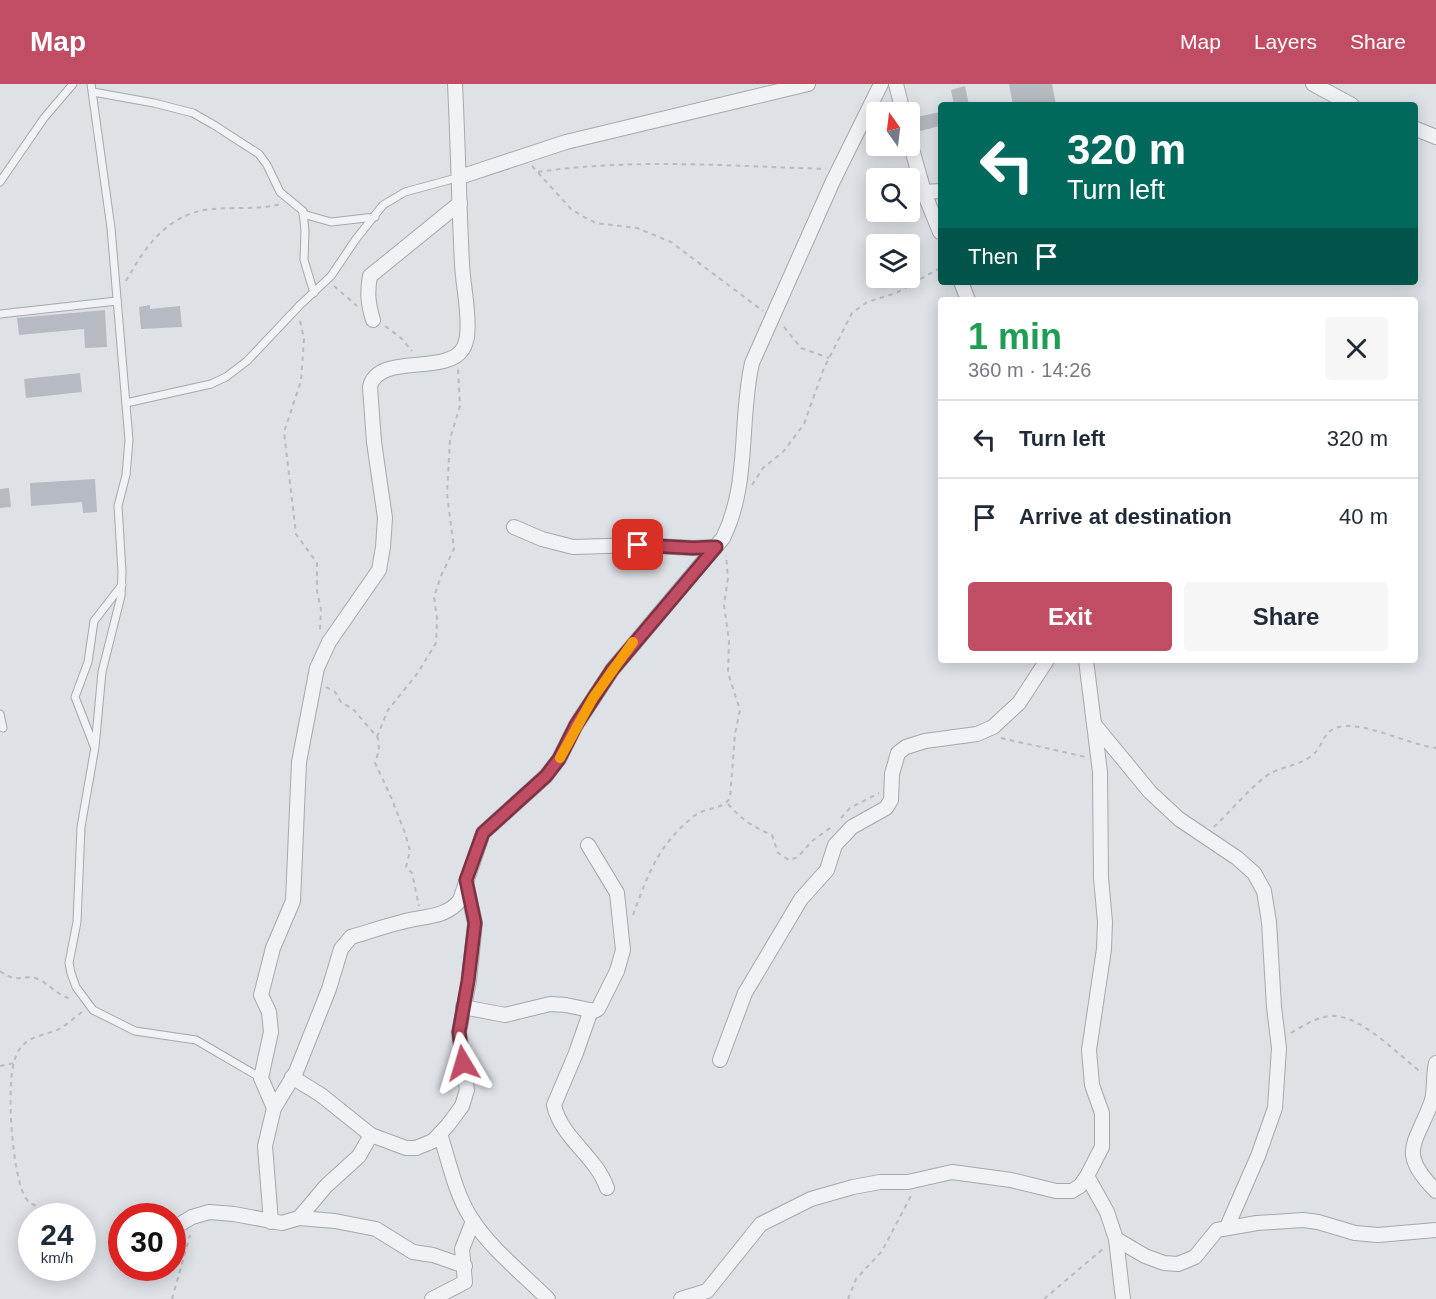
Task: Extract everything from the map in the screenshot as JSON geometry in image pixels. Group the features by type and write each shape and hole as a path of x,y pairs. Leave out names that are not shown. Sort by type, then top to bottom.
{"street":[{"path":"274,1108 261,1078 271,1032 269,1012 261,995 273,948 293,901 299,762 317,668 329,642 379,570 385,518 374,442 371,380 381,372 451,359 464,349 467,336 455,84"},
{"path":"460,177 522,155 609,131 808,84"},
{"path":"271,1222 265,1146 274,1108 292,1077 330,989 345,941 351,937 438,915 456,906 483,833 546,776 559,759 576,725 612,670 719,542 733,518 739,486 745,392 752,363 839,170 881,84"},
{"path":"896,84 900,102"},
{"path":"1313,84 1346,102"},
{"path":"1418,130 1436,137"},
{"path":"914,156 924,192 938,227"},
{"path":"924,192 938,191"},
{"path":"373,320 368,304 370,276 460,203"},
{"path":"514,527 542,539 573,547 638,545 693,548 719,542"},
{"path":"720,1060 745,993 801,899 827,870 835,845 852,827 886,808 891,800 892,774 898,753 906,747 946,737 985,732 1006,717 1019,703 1045,663"},
{"path":"681,1299 707,1291 761,1224 811,1199 853,1187 922,1179 952,1172 1011,1180 1056,1191 1072,1191 1080,1186 1087,1176 1102,1147 1102,1113 1089,1067 1089,1050 1104,949 1105,922 1098,759 1086,663"},
{"path":"1092,723 1150,792 1179,819 1237,858 1254,873 1264,891 1269,922 1272,988 1278,1040 1275,1108 1258,1156 1227,1227"},
{"path":"463,1006 505,1015 555,1004 591,1010 598,1009 613,980 623,950 616,893 588,845"},
{"path":"292,1077 321,1095 371,1135 406,1148 416,1148 434,1141 462,1106 467,1090 459,1040 475,923 466,880"},
{"path":"591,1010 554,1106 560,1122 600,1172 607,1188"},
{"path":"1436,1063 1432,1098 1414,1139 1413,1156 1416,1168 1436,1191"},
{"path":"440,1134 460,1195 473,1221 491,1243 548,1299"},
{"path":"186,1221 209,1212 234,1214 271,1222 287,1223 299,1218 326,1186 359,1156 371,1135"},
{"path":"1087,1176 1107,1212 1116,1239 1123,1299"},
{"path":"299,1218 376,1229 413,1252 433,1255 465,1266"},
{"path":"1116,1239 1145,1256 1164,1263 1178,1264 1195,1257 1217,1230 1227,1227 1287,1220 1317,1222 1355,1233 1378,1235 1436,1230"},
{"path":"432,1299 461,1287 465,1282 462,1249 473,1221"}],"lane":[{"path":"0,182 44,118 73,84"},
{"path":"261,1078 196,1040 135,1031 93,1010 76,987 69,963 77,922 81,827 95,747 102,672 119,610 122,585 118,516 129,451 111,228 92,88 193,113 259,154 267,165 277,188 301,208 305,231 304,260 314,293"},
{"path":"126,403 211,384 226,377 247,362 297,308 331,276 383,205 393,198 460,177"},
{"path":"303,214 331,222 375,217"},
{"path":"0,314 117,299"},
{"path":"95,747 75,697 88,662 94,621 122,585"},
{"path":"0,714 3,728"}],"path":[{"path":"522,155 571,208 584,217 596,223 638,228 671,242 782,325 801,348 829,358"},
{"path":"538,172 586,165 631,164 839,170"},
{"path":"117,299 142,253 168,224 211,209 267,207 292,201"},
{"path":"748,492 763,468 783,452 804,424 818,382 852,313 859,306 886,298 938,269"},
{"path":"297,308 304,339 304,355 301,381 284,432 296,534 313,557 318,569 317,591 322,624 318,637"},
{"path":"377,738 388,710 417,674 436,643 438,619 434,597 454,549 447,494 450,439 460,406 457,382 459,354"},
{"path":"719,542 728,569 724,605 729,641 728,673 740,710 732,764 731,792 727,803"},
{"path":"315,682 335,692 339,700 353,709 377,738 379,750 375,763 392,797 405,832 410,850 406,867 412,873 422,918"},
{"path":"1205,836 1269,774 1311,757 1318,751 1324,737 1338,727 1349,726 1436,748"},
{"path":"985,732 1019,743 1098,759"},
{"path":"727,803 738,816 756,829 772,835 778,853 789,860 798,857 812,841 832,828 850,808 880,793 892,774"},
{"path":"622,940 652,863 664,847 702,810 727,803"},
{"path":"0,971 12,979 37,978 61,996 88,1003"},
{"path":"30,1203 19,1179 9,1093 16,1055 28,1040 61,1028 88,1003"},
{"path":"1278,1040 1316,1019 1331,1016 1353,1021 1366,1027 1434,1083"},
{"path":"0,1066 14,1063"},
{"path":"848,1299 856,1280 882,1251 907,1202 922,1179"},
{"path":"172,1299 187,1251 192,1217"},
{"path":"1044,1299 1116,1239"}],"building":[{"path":"1009,84 1052,84 1055,102 1012,102"},
{"path":"965,86 968,102 953,102 951,90"},
{"path":"938,112 938,126 920,131 920,116"},
{"path":"150,305 150,309 180,306 182,327 141,329 139,307"},
{"path":"105,310 107,347 85,348 84,329 19,335 17,318"},
{"path":"80,373 82,392 26,398 24,379"},
{"path":"95,479 97,512 83,513 82,502 31,506 30,483"},
{"path":"9,488 11,507 0,508 0,489"}],"slow traffic":[{"path":"560,758 576,725 633,642"}],"route":[{"path":"463,1063 459,1032 475,935 475,923 466,880 479,841 483,833 546,776 559,759 576,725 612,670 716,547 680,548 638,545"}]}
